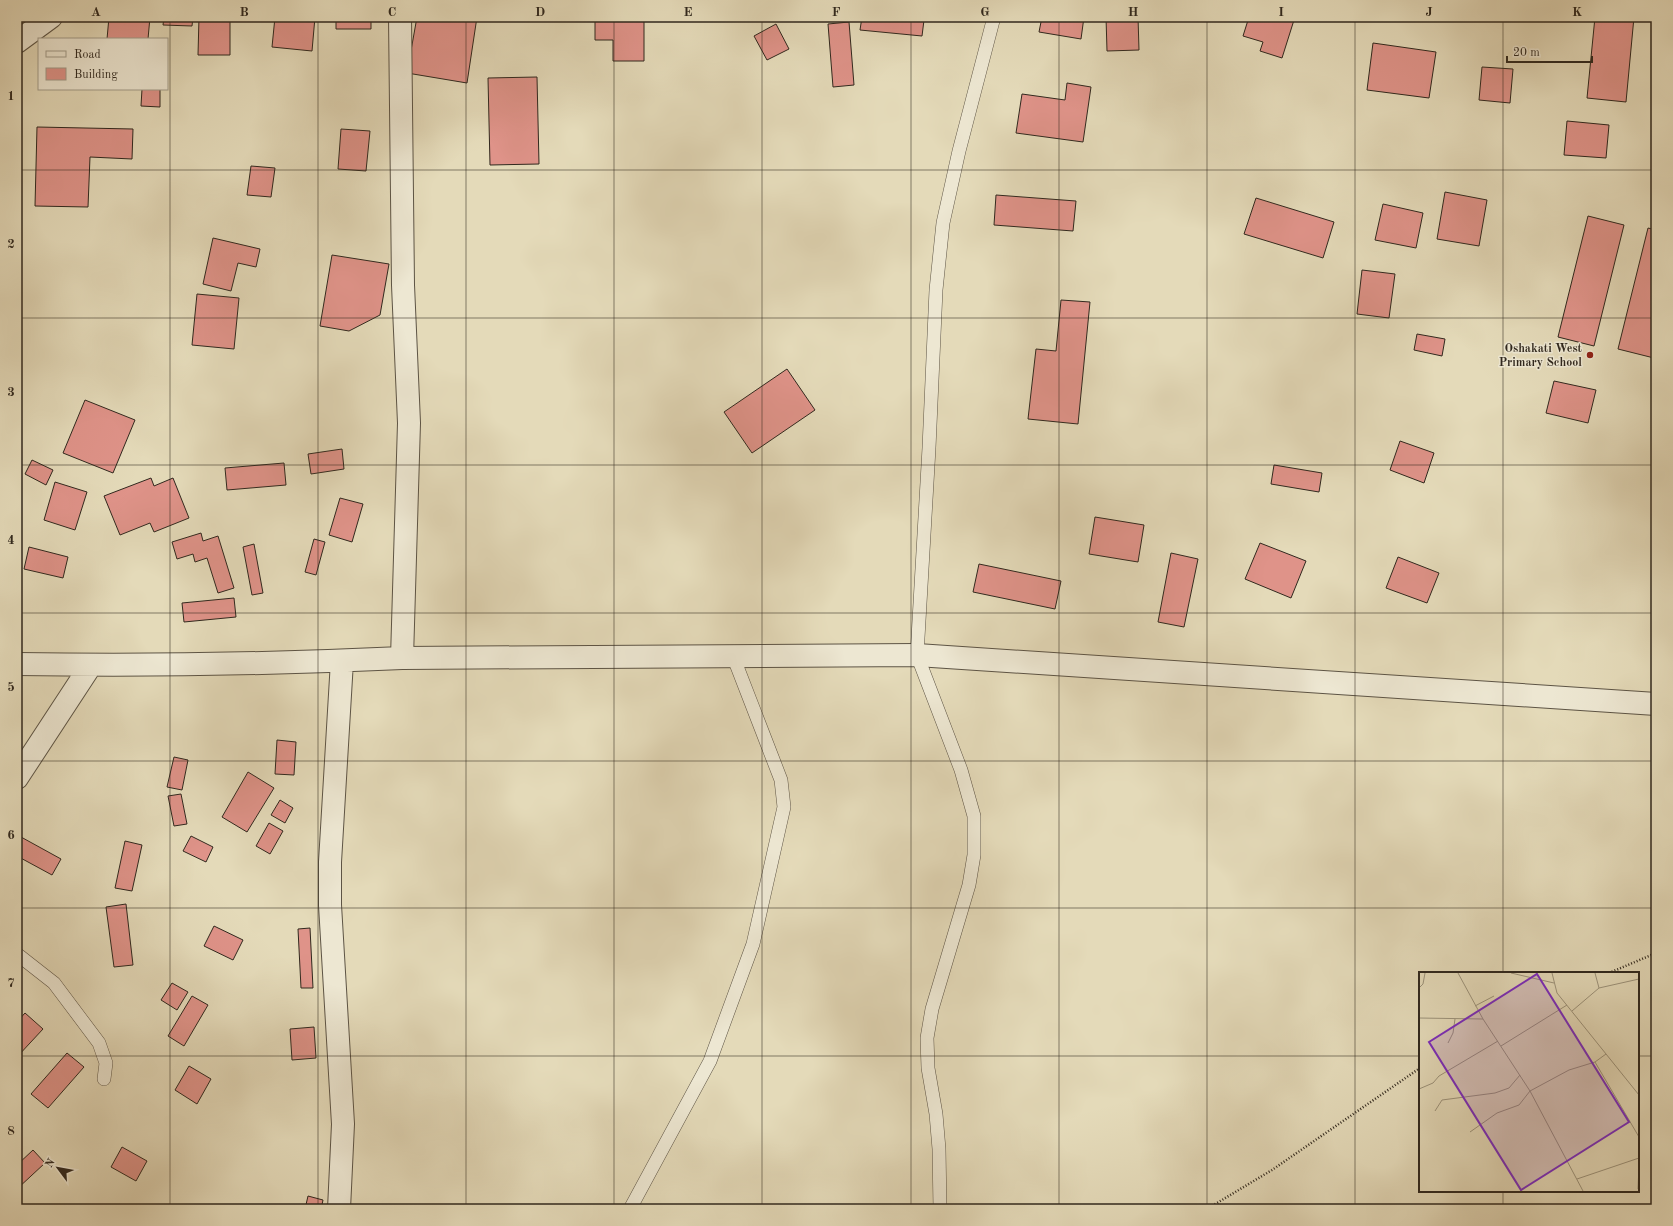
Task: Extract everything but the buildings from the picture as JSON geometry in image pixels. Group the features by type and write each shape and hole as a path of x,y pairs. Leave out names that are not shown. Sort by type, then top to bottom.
{"street":[{"path":"17,42 51,17"},
{"path":"400,17 403,284 409,423 402,658"},
{"path":"17,664 91,665 342,661 402,658 917,655 1656,704"},
{"path":"339,1209 343,1124 330,905 330,862 342,661"},
{"path":"17,778 91,665"}],"lane":[{"path":"940,1209 939,1149 936,1114 928,1068 927,1038 932,1009 969,885 974,855 974,816 961,770 917,655 929,456 936,290 943,223 959,151 994,17"},
{"path":"630,1209 713,1054 753,944 784,807 781,780 733,656"},
{"path":"17,954 54,983 99,1043 106,1063 104,1079"}],"path":[{"path":"1612,972 1656,953"},
{"path":"1207,1209 1272,1170 1419,1069"}],"place":[{"name":"Oshakati West Primary School","path":"1590,355"}]}
